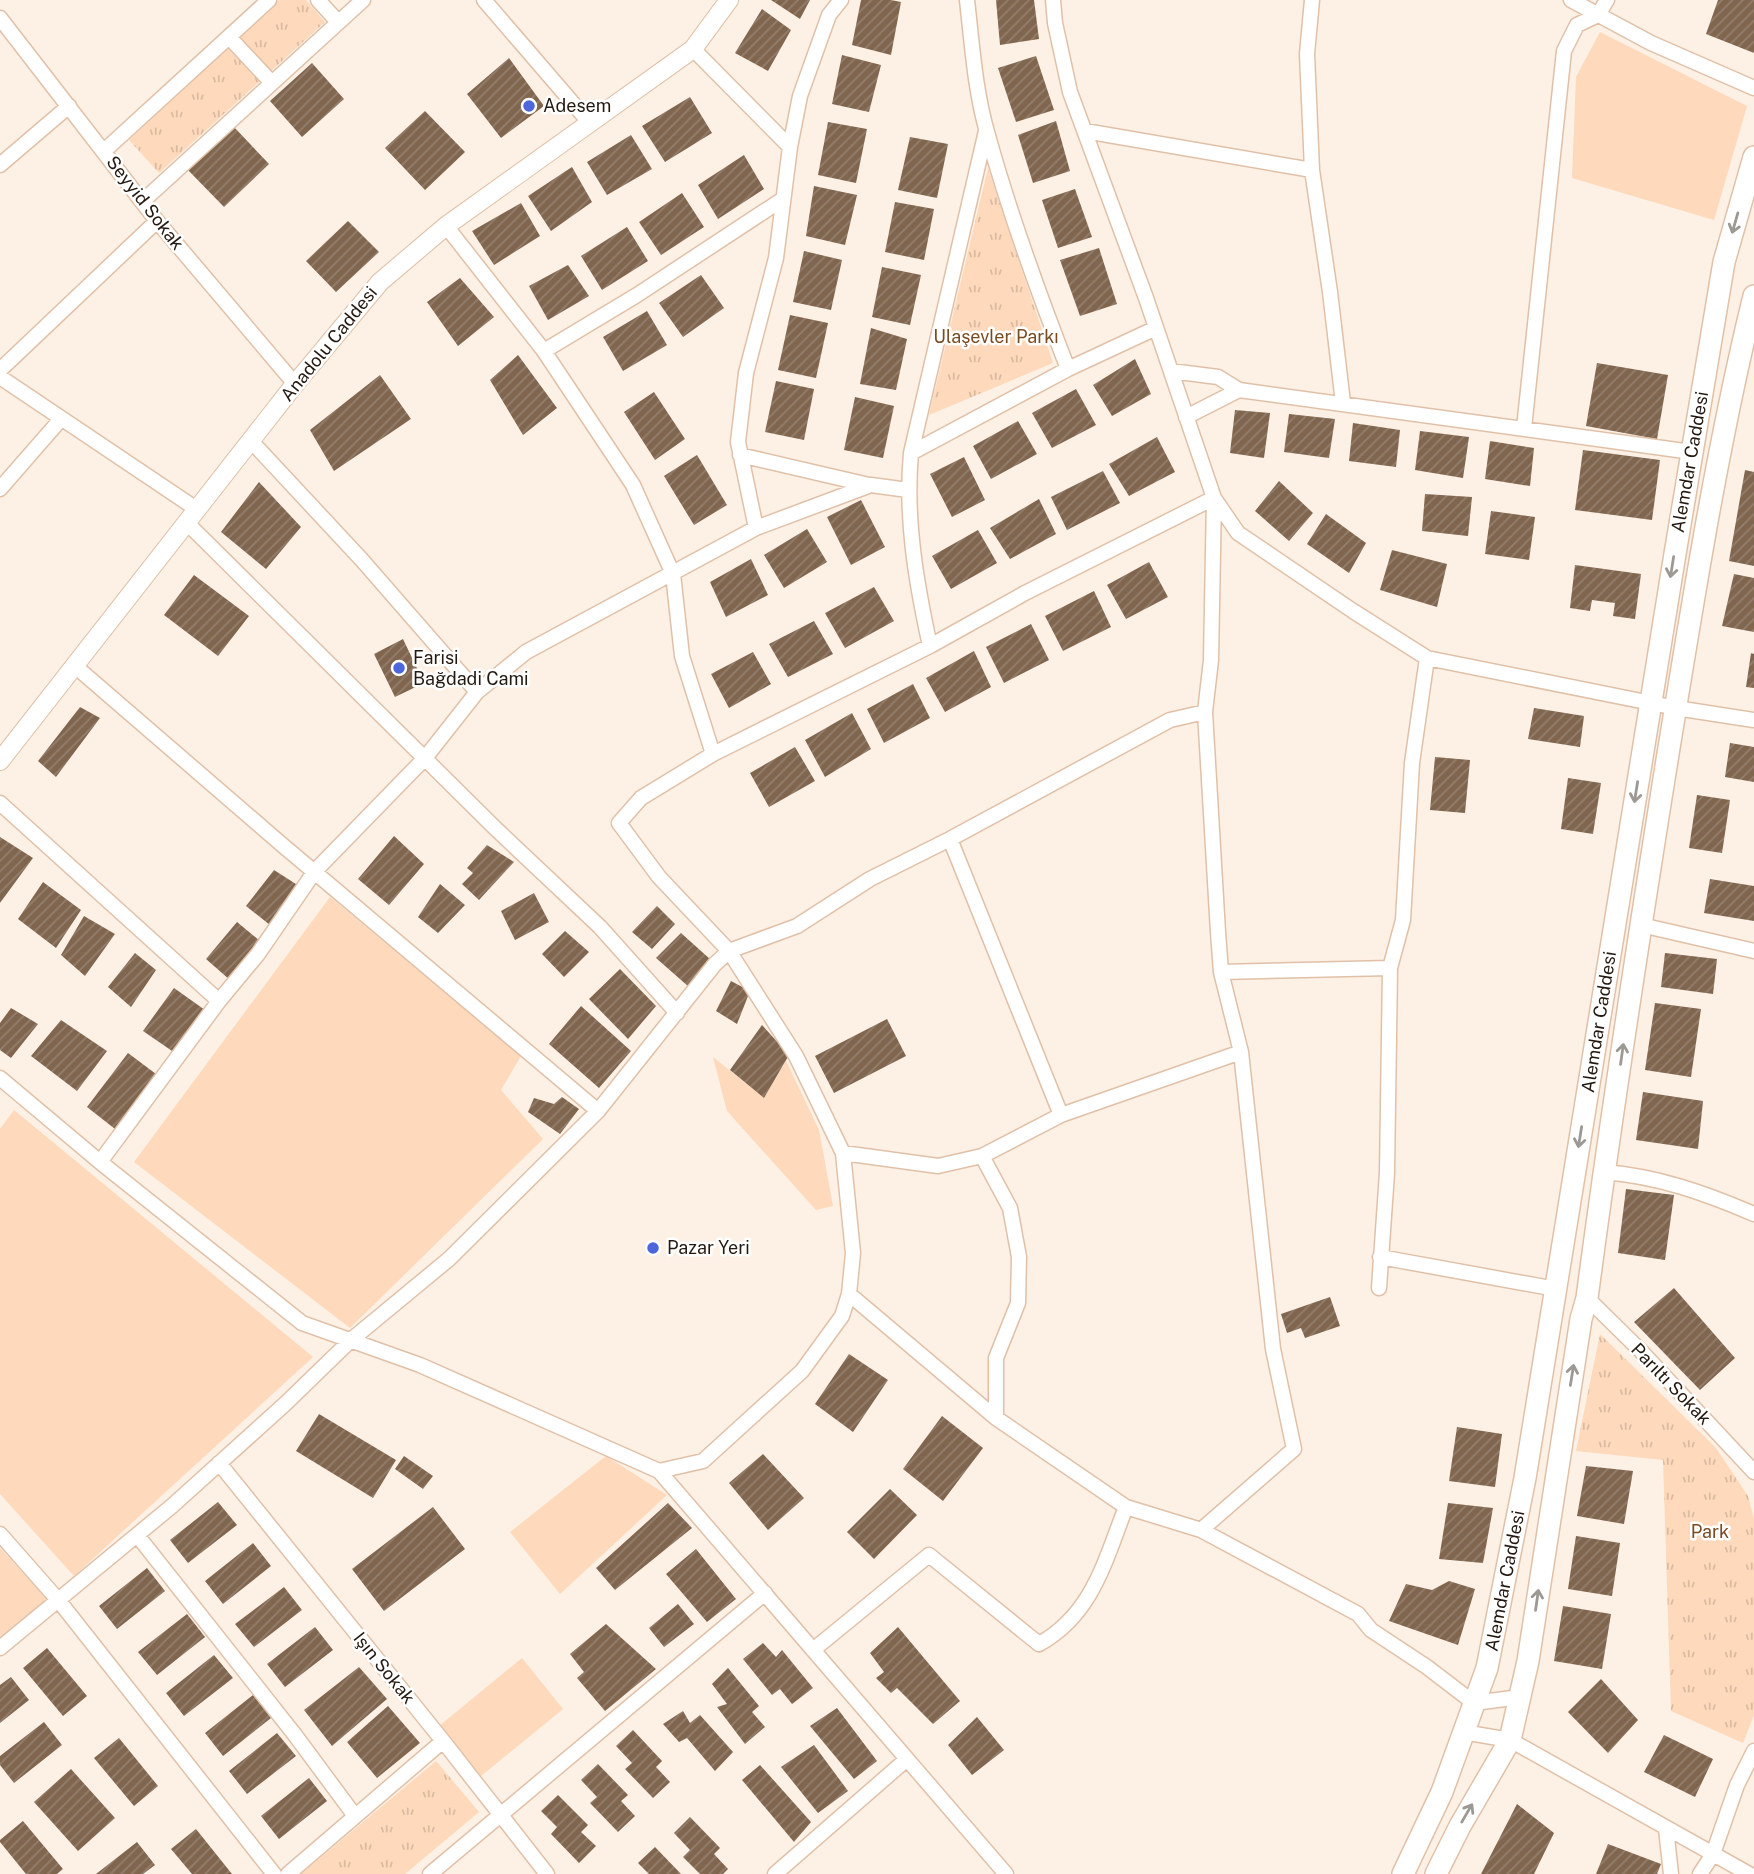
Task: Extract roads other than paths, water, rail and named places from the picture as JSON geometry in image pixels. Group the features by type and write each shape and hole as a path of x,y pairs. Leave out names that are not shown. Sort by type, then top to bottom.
{"main road":[{"name":"Alemdar Caddesi","path":"1403,1874 1442,1791 1487,1668 1525,1478 1724,262 1754,157"},
{"name":"Alemdar Caddesi","path":"1436,1874 1460,1826 1510,1740 1528,1661 1579,1332 1587,1298 1641,925 1676,708 1735,374 1754,296"}],"street":[{"path":"104,151 269,0"},
{"path":"318,0 338,22"},
{"path":"144,200 362,0"},
{"path":"484,0 589,122"},
{"path":"757,528 738,442 746,373 776,258 790,147 800,96 830,15 841,0"},
{"path":"967,0 986,130 1040,297 1068,369"},
{"path":"1053,0 1055,23 1070,92 1156,328 1214,498 1238,533 1427,658 1676,708 1754,720"},
{"path":"1312,0 1307,54 1312,170 1343,403"},
{"path":"1571,0 1651,43 1754,88"},
{"path":"1524,428 1564,51 1577,25 1598,15 1606,0"},
{"name":"Anadolu Caddesi","path":"0,761 295,384 380,282 446,226 693,49 723,3"},
{"name":"Seyyid Sokak","path":"0,18 157,220 295,384"},
{"path":"229,37 272,83"},
{"path":"693,49 790,147"},
{"path":"0,165 69,106"},
{"path":"930,646 917,585 908,490 911,453 986,130"},
{"path":"1085,131 1312,170"},
{"path":"544,351 637,295 783,199"},
{"path":"0,370 157,220"},
{"path":"446,226 544,351 633,485 673,574 682,656 713,754"},
{"path":"911,453 1068,369 1156,328"},
{"path":"1171,371 1218,377 1239,390 1692,452"},
{"path":"0,377 193,516 425,758 600,927 677,1013"},
{"path":"1186,417 1239,390"},
{"path":"0,489 61,419"},
{"path":"252,442 477,692"},
{"path":"740,455 870,485 908,490"},
{"path":"100,1162 219,1001 258,954 315,871 425,758 477,692 526,652 757,528 870,485"},
{"path":"659,1471 703,1461 802,1371 842,1317 849,1294 853,1253 843,1153 796,1056 729,951 659,877 619,823 641,798 713,754 930,646 1025,593 1214,498"},
{"path":"1201,1530 1294,1449 1273,1349 1241,1052 1221,972 1205,712 1210,660 1214,498"},
{"path":"1379,1288 1387,1173 1390,968 1403,920 1412,763 1427,658"},
{"path":"75,666 598,1111"},
{"path":"0,1648 136,1535 285,1404 351,1340 449,1259 598,1111 715,964 729,951 797,926 870,879 950,839 1170,720 1205,712"},
{"path":"0,803 219,1001"},
{"path":"950,839 1061,1115"},
{"path":"1641,925 1754,951"},
{"path":"1221,972 1390,968"},
{"path":"843,1153 938,1166 982,1156 1061,1115 1241,1052"},
{"path":"3,1086 302,1323 420,1365 659,1471 1006,1874"},
{"path":"982,1156 1010,1208 1019,1257 1018,1303 996,1358 996,1418"},
{"path":"1604,1172 1635,1174 1682,1186 1754,1213"},
{"path":"1380,1257 1556,1289"},
{"path":"849,1294 996,1418 1126,1507 1201,1530 1357,1614 1371,1630 1427,1667 1474,1703 1520,1697"},
{"name":"Parıltı Sokak","path":"1587,1298 1640,1350 1754,1472"},
{"name":"Işın Sokak","path":"219,1463 547,1874"},
{"path":"813,1650 929,1555 1039,1644 1058,1634 1093,1593 1126,1507"},
{"path":"0,1534 58,1601 274,1874"},
{"path":"136,1535 295,1735 355,1816"},
{"path":"430,1874 765,1593"},
{"path":"1464,1732 1510,1740 1749,1874"},
{"path":"288,1874 443,1741"},
{"path":"1700,1874 1713,1854 1737,1786 1754,1751"},
{"path":"775,1874 908,1759"},
{"path":"1666,1829 1671,1874"}],"place":[{"name":"Adesem","path":"529,106"},
{"name":"Farisi Bağdadi Cami","path":"399,668"},
{"name":"Pazar Yeri","path":"653,1248"}],"park label":[{"name":"Ulaşevler Parkı","path":"996,337"},
{"name":"Park","path":"1710,1532"}]}
